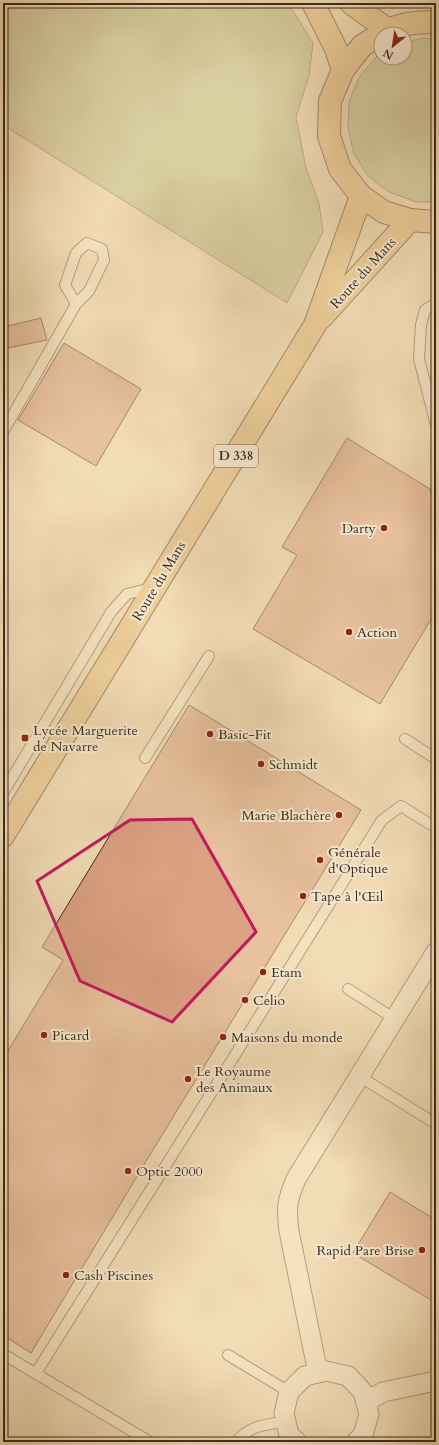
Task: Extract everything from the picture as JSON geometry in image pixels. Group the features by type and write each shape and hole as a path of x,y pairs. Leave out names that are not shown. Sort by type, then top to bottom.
{"main road":[{"path":"312,3 336,49 343,70"},
{"path":"351,3 376,26"},
{"path":"403,26 414,22 436,22"},
{"path":"373,40 362,46 343,70 330,102 329,136 340,168 361,196 384,212 410,220 436,222"},
{"name":"Route du Mans","path":"315,325 361,196"},
{"name":"Route du Mans","path":"3,836 315,325 410,220"}],"street":[{"path":"318,1373 289,1231 287,1214 289,1196 296,1178 436,952"},
{"path":"295,1441 289,1435 284,1413 289,1392 305,1376 326,1371 348,1376 363,1392 369,1414 363,1435 356,1442"},
{"path":"366,1402 383,1392 436,1381"}],"lane":[{"path":"3,432 76,304 89,291 104,260 102,249 87,244 76,253 66,286 76,304"},
{"path":"436,303 425,310 421,325 420,359 436,425"},
{"path":"3,794 111,612 127,594 156,587"},
{"path":"145,758 209,656"},
{"path":"405,740 436,759"},
{"path":"36,1373 382,820 401,806 436,828"},
{"path":"348,989 395,1019"},
{"path":"359,1076 436,1124"},
{"path":"3,1354 150,1442"},
{"path":"228,1355 289,1392"},
{"path":"236,1442 242,1435 254,1427 286,1422"}],"highlighted area":[{"path":"192,819 256,932 172,1022 80,981 37,881 130,820"}],"green space":[{"path":"3,3 288,3 313,43 309,76 296,117 306,168 319,203 323,232 287,303 3,125"},
{"path":"424,38 436,39 436,202 416,202 389,192 368,176 354,154 348,128 349,102 359,77 373,61 373,66 413,66 413,40"}],"building":[{"path":"41,318 47,340 3,349 3,327"},
{"path":"64,343 141,389 96,466 18,420"},
{"path":"347,438 430,489 436,511 436,611 380,704 253,629 297,555 282,547"},
{"path":"189,705 361,810 145,1163 31,1353 3,1335 3,1059 63,960 42,947"},
{"path":"390,1192 436,1220 436,1303 353,1253"}],"place":[{"name":"Darty","path":"384,528"},
{"name":"Action","path":"349,632"},
{"name":"Basic-Fit","path":"210,734"},
{"name":"Lycée Marguerite de Navarre","path":"25,738"},
{"name":"Schmidt","path":"261,764"},
{"name":"Marie Blachère","path":"339,815"},
{"name":"Générale d'Optique","path":"320,860"},
{"name":"Tape à l'Œil","path":"303,896"},
{"name":"Etam","path":"263,972"},
{"name":"Celio","path":"245,1000"},
{"name":"Picard","path":"44,1035"},
{"name":"Maisons du monde","path":"223,1037"},
{"name":"Le Royaume des Animaux","path":"188,1079"},
{"name":"Optic 2000","path":"128,1171"},
{"name":"Rapid Pare Brise","path":"422,1250"},
{"name":"Cash Piscines","path":"66,1275"}]}
